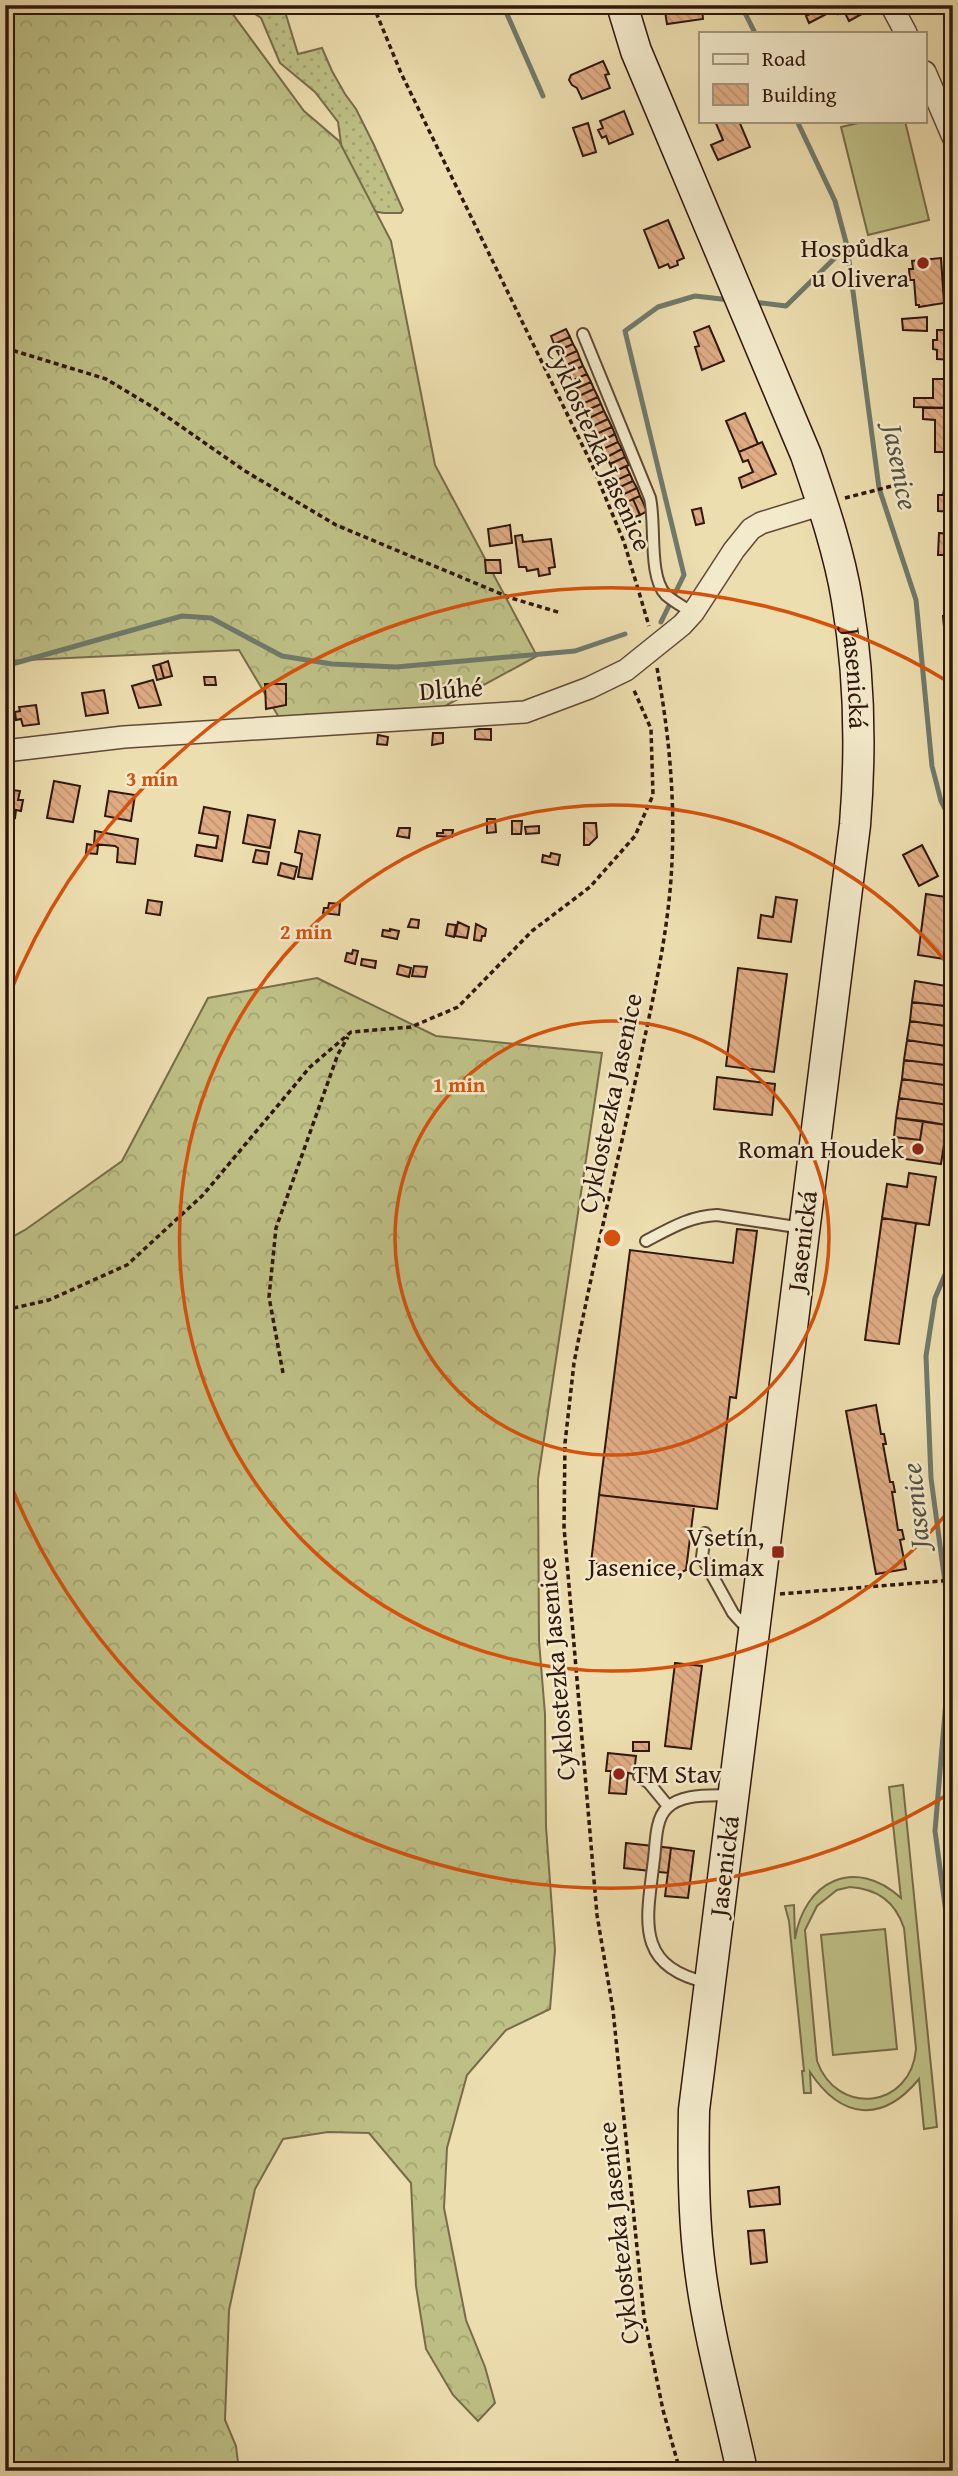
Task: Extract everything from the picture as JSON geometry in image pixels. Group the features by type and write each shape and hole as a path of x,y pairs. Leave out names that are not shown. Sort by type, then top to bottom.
{"street":[{"name":"Jasenická","path":"622,5 636,51 806,455 847,598 858,684 859,776 855,825 694,2110 693,2185 699,2261 742,2471"},
{"path":"891,5 905,32"},
{"path":"926,74 953,137"},
{"name":"Dlúhé","path":"5,751 124,737 525,712 589,688 626,670 653,648 688,609 751,529 761,523 822,504"}],"lane":[{"path":"583,334 650,498 654,520 656,571 660,586 667,596 688,609"},
{"path":"646,1241 687,1220 707,1215 803,1228"},
{"path":"705,1533 702,1557 733,1613 742,1622 754,1627"},
{"path":"639,1776 649,1783 668,1806"},
{"path":"709,1983 695,1980 677,1971 650,1942 647,1917 657,1835 662,1813 668,1806 686,1798 733,1795"}],"path":[{"name":"Cyklostezka Jasenice","path":"373,5 401,73 604,494 624,542 647,612 667,723 672,789 671,878 667,911 653,1002 574,1363 563,1479 566,1566 597,1915 613,2010 640,2290 648,2344 680,2471"},
{"path":"5,348 106,379 156,409 245,471 336,525 510,598 561,613"},
{"path":"867,492 892,486"},
{"path":"5,1310 49,1300 127,1265 203,1195 310,1068 351,1032 411,1027 458,1007 532,931 590,887 635,836 653,795 651,729 626,670"},
{"path":"284,1373 269,1297 276,1228 333,1066 351,1032"},
{"path":"772,1595 952,1580"}],"green space":[{"path":"5,5 226,5 304,111 339,141 391,241 435,465 537,656 403,729 287,731 239,650 5,661"},
{"path":"242,5 283,5 298,54 322,48 374,145 403,210 401,213 372,211 343,158 338,122 315,92 280,63 261,18"},
{"path":"863,122 905,122 929,220 868,235 841,127"},
{"path":"317,978 436,1036 602,1053 538,1479 539,1641 545,1714 546,1827 555,1950 550,2009 506,2030 467,2075 447,2148 444,2208 466,2320 485,2367 495,2403 478,2421 453,2395 426,2349 416,2286 411,2183 369,2133 328,2132 283,2139 255,2189 229,2310 225,2420 236,2446 239,2471 5,2471 5,1241 25,1230 122,1161 208,998"},
{"path":"903,1785 937,2127 924,2129 919,2079 891,2104 876,2109 848,2107 822,2088 810,2072 811,2093 804,2093 789,1921 785,1906 794,1905 795,1939 800,1919 809,1902 820,1889 834,1881 850,1877 866,1879 884,1885 901,1898 889,1787","holes":["860,1888 884,1898 896,1910 904,1928 916,2049 911,2069 901,2084 888,2094 872,2099 856,2098 840,2091 827,2079 817,2061 805,1930 817,1906 837,1890"]},
{"path":"885,1929 897,2049 833,2055 821,1935"}],"building":[{"path":"664,5 702,8 703,19 667,24"},
{"path":"826,5 866,5 869,10 849,21 844,11 838,14 836,9 809,23 806,16"},
{"path":"603,61 609,74 605,75 610,88 582,99 569,80 571,75"},
{"path":"624,111 633,134 609,144 606,136 602,138 598,130 603,128 600,121"},
{"path":"715,122 739,122 750,147 718,160 711,145 723,140"},
{"path":"588,123 596,152 583,156 573,128"},
{"path":"668,220 684,258 677,261 678,265 670,268 668,264 659,268 644,230"},
{"path":"941,258 944,303 919,307 916,305 914,280 910,280 909,269 913,269 912,261"},
{"path":"927,317 927,331 903,330 902,319"},
{"path":"709,326 724,361 702,370 695,347 699,346 694,332"},
{"path":"566,329 570,337 554,344 551,336"},
{"path":"937,330 953,330 953,360 937,359 933,340 937,340"},
{"path":"570,337 573,344 557,351 554,344"},
{"path":"573,344 577,351 561,358 557,351"},
{"path":"577,351 580,359 564,366 561,358"},
{"path":"580,359 583,366 568,373 564,366"},
{"path":"583,366 587,374 571,381 568,373"},
{"path":"587,374 591,382 575,389 571,381"},
{"path":"933,379 953,379 953,408 914,407 914,398 933,398"},
{"path":"591,382 594,389 579,396 575,389"},
{"path":"594,389 598,397 582,404 579,396"},
{"path":"598,397 601,404 585,411 582,404"},
{"path":"601,404 604,411 589,418 585,411"},
{"path":"923,408 953,408 953,452 935,452 935,420 923,419"},
{"path":"604,411 608,419 593,426 589,418"},
{"path":"745,413 758,444 739,452 726,421"},
{"path":"608,419 612,427 596,434 593,426"},
{"path":"612,427 615,434 600,442 596,434"},
{"path":"615,434 618,442 603,449 600,442"},
{"path":"618,442 622,449 607,457 603,449"},
{"path":"762,442 776,474 742,488 739,478 753,472 748,460 743,462 739,452"},
{"path":"622,449 625,457 610,464 607,457"},
{"path":"625,457 629,465 614,472 610,464"},
{"path":"626,466 630,474 615,481 611,473"},
{"path":"630,474 633,481 618,488 615,481"},
{"path":"633,481 637,488 622,495 618,488"},
{"path":"637,488 640,496 625,503 622,495"},
{"path":"944,490 953,490 953,512 938,511 938,495 943,495"},
{"path":"640,496 647,511 640,515 633,499"},
{"path":"633,499 640,515 632,518 625,503"},
{"path":"701,508 704,523 696,525 692,510"},
{"path":"510,525 512,543 490,546 488,529"},
{"path":"939,533 953,534 953,555 938,555"},
{"path":"522,535 523,542 551,539 555,567 549,568 550,574 539,576 538,569 527,571 526,567 519,567 515,536"},
{"path":"485,560 500,560 501,573 486,573"},
{"path":"953,615 953,626 944,627 943,616"},
{"path":"953,626 953,636 945,637 944,627"},
{"path":"168,661 172,676 164,678 160,664"},
{"path":"160,664 164,678 157,680 153,666"},
{"path":"204,677 215,677 216,685 205,685"},
{"path":"153,680 161,705 139,708 132,686"},
{"path":"265,684 286,684 286,705 266,709"},
{"path":"104,690 108,713 86,716 82,693"},
{"path":"36,705 39,724 23,726 21,719 16,720 15,712 20,711 19,707"},
{"path":"491,729 491,740 475,739 475,730"},
{"path":"433,733 443,733 443,743 432,745"},
{"path":"378,735 388,737 387,745 377,744"},
{"path":"54,781 80,786 73,822 47,818"},
{"path":"5,789 20,791 18,800 23,800 21,811 16,810 15,818 8,817 5,829"},
{"path":"109,791 135,795 131,821 105,816"},
{"path":"204,807 230,812 222,861 195,856 197,845 216,848 218,836 199,833"},
{"path":"248,815 275,820 270,848 243,843"},
{"path":"487,819 495,819 496,832 487,833"},
{"path":"512,821 522,821 521,834 512,834"},
{"path":"584,823 596,823 597,837 589,845 584,845"},
{"path":"539,826 539,833 526,834 525,827"},
{"path":"399,828 410,828 409,838 397,836"},
{"path":"443,830 453,830 452,837 437,836 437,833 443,833"},
{"path":"95,831 138,839 135,864 117,862 118,848 115,846 94,844"},
{"path":"299,831 320,835 312,879 298,877 302,854 295,852"},
{"path":"87,844 98,846 97,854 86,853"},
{"path":"922,845 938,876 919,886 903,855"},
{"path":"256,850 269,852 267,864 253,862"},
{"path":"551,853 560,855 558,865 542,862 543,855 550,857"},
{"path":"281,863 297,867 294,879 278,875"},
{"path":"926,894 953,898 951,960 918,955"},
{"path":"776,897 797,900 791,942 758,938 761,915 773,917"},
{"path":"148,900 162,902 160,915 146,913"},
{"path":"329,903 340,904 339,915 323,913"},
{"path":"411,919 419,920 418,928 408,927"},
{"path":"458,922 469,927 467,938 455,936"},
{"path":"448,924 456,925 454,937 446,935"},
{"path":"476,924 486,929 481,941 474,940"},
{"path":"383,930 399,931 397,939 382,936"},
{"path":"353,950 358,951 355,964 345,961 347,953 352,954"},
{"path":"362,959 376,961 375,968 361,965"},
{"path":"399,965 411,968 409,977 397,974"},
{"path":"414,966 427,967 425,977 412,976"},
{"path":"738,968 787,974 774,1072 726,1066"},
{"path":"915,981 953,987 953,1007 912,1002"},
{"path":"912,1002 953,1007 953,1027 910,1021"},
{"path":"910,1021 953,1027 953,1047 907,1040"},
{"path":"907,1040 953,1047 953,1066 904,1060"},
{"path":"904,1060 953,1066 952,1086 902,1079"},
{"path":"717,1077 775,1084 772,1115 714,1109"},
{"path":"902,1079 952,1086 949,1105 899,1098"},
{"path":"899,1098 949,1105 947,1125 896,1118"},
{"path":"896,1118 923,1121 920,1140 894,1137"},
{"name":"Roman Houdek","path":"923,1121 947,1125 941,1164 891,1157 894,1137 920,1140"},
{"path":"909,1173 936,1177 929,1225 882,1218 887,1184 907,1187"},
{"path":"882,1218 916,1223 899,1344 865,1340"},
{"path":"737,1229 757,1231 736,1398 730,1397 717,1509 599,1495 630,1250 733,1263"},
{"path":"876,1405 881,1434 884,1434 886,1444 883,1444 890,1482 893,1482 895,1492 892,1492 898,1530 902,1530 904,1539 900,1540 906,1569 876,1574 846,1411"},
{"path":"599,1495 694,1506 686,1570 678,1574 591,1563"},
{"path":"675,1663 702,1666 691,1749 665,1746"},
{"path":"633,1742 649,1742 649,1751 633,1751"},
{"name":"TM Stav","path":"608,1753 636,1756 634,1774 628,1773 626,1794 609,1793 611,1771 606,1771"},
{"path":"626,1843 671,1848 668,1873 624,1868"},
{"path":"671,1848 694,1851 688,1898 665,1896"},
{"path":"779,2187 780,2204 750,2207 748,2191"},
{"path":"764,2230 767,2262 751,2264 748,2231"}],"waterway":[{"path":"503,5 543,96"},
{"name":"Jasenice","path":"741,5 754,32"},
{"name":"Jasenice","path":"797,122 835,201 847,246 879,488 916,600 932,766 941,801 953,825"},
{"path":"753,302 786,306 847,246"},
{"path":"661,622 684,575 625,331 658,307 695,296 730,300"},
{"path":"5,666 182,616 211,618 282,656 332,664 396,667 575,651 625,634"},
{"name":"Jasenice","path":"953,1256 935,1298 926,1356 931,1478 950,1620 935,1831 953,1965"}],"place":[{"name":"Hospůdka u Olivera","path":"923,263"},
{"name":"Roman Houdek","path":"918,1149"},
{"name":"Vsetín, Jasenice, Climax","path":"778,1552"},
{"name":"TM Stav","path":"619,1774"}]}
